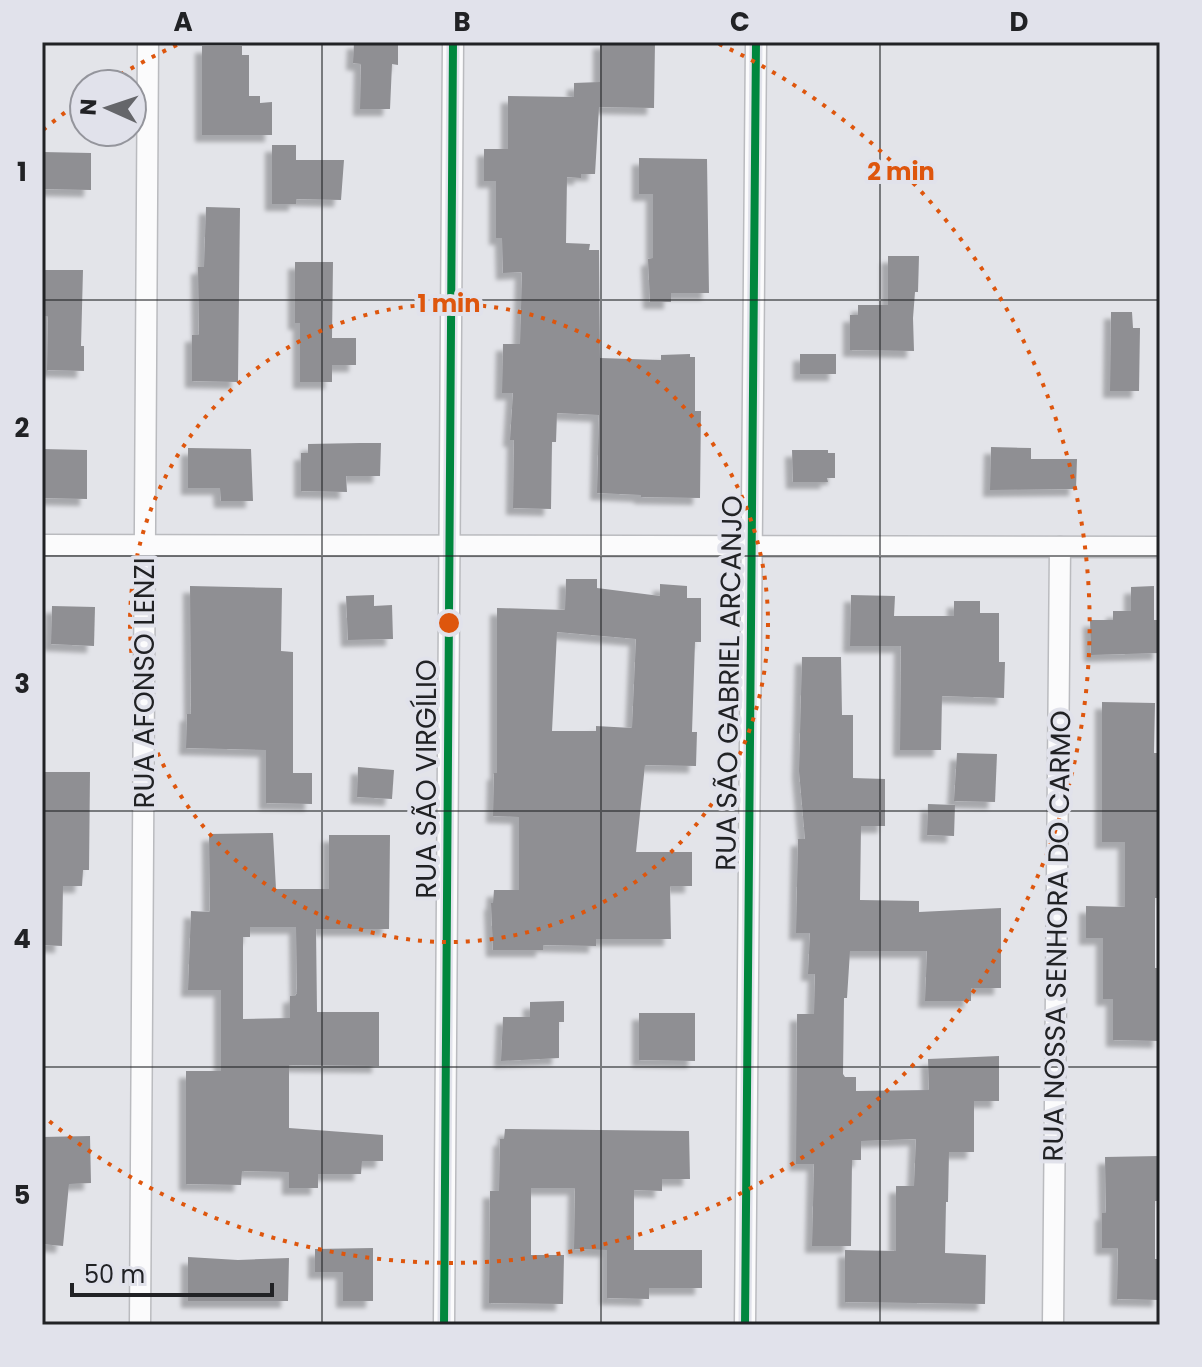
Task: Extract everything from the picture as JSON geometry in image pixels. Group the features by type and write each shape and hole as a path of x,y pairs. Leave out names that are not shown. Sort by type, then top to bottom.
{"street":[{"name":"RUA AFONSO LENZI","path":"140,1325 148,42"},
{"name":"RUA SÃO VIRGÍLIO","path":"444,1325 453,42"},
{"name":"RUA SÃO GABRIEL ARCANJO","path":"745,1325 756,42"},
{"path":"42,545 1160,547"},
{"name":"RUA NOSSA SENHORA DO CARMO","path":"1053,1325 1060,547"}],"building":[{"path":"354,42 398,42 398,65 392,64 390,109 360,109 361,64 353,63"},
{"path":"600,42 655,42 654,108 599,107 595,174 581,174 581,178 567,177 566,243 590,244 589,250 599,250 600,358 661,360 661,355 690,354 690,357 695,357 695,411 701,411 700,498 597,493 599,415 557,413 556,442 552,442 551,509 513,508 514,440 510,440 513,393 502,393 503,344 520,344 522,272 503,273 502,238 496,238 496,181 484,181 484,149 508,149 508,96 574,97 574,83 600,82"},
{"path":"202,46 242,46 242,55 249,55 249,96 260,96 260,103 272,102 272,135 202,135"},
{"path":"272,145 296,145 296,160 344,160 341,200 296,199 296,204 272,204"},
{"path":"42,152 91,153 91,190 42,189"},
{"path":"639,158 707,159 709,293 671,293 671,302 650,302 648,259 653,258 653,194 639,194"},
{"path":"206,207 240,208 238,382 192,381 192,335 199,335 198,267 204,267"},
{"path":"888,256 919,256 918,292 915,292 913,318 914,351 850,350 850,315 858,315 858,305 888,305"},
{"path":"295,262 333,262 332,338 356,338 356,365 332,365 332,382 300,382 300,323 295,323"},
{"path":"42,270 83,270 81,346 84,346 84,371 47,370 48,316 42,316"},
{"path":"1111,312 1132,312 1133,328 1140,328 1139,391 1110,391"},
{"path":"800,354 836,354 836,374 800,374"},
{"path":"381,443 380,476 346,476 347,492 301,491 301,453 308,453 308,444"},
{"path":"991,447 1031,448 1031,459 1077,459 1076,489 990,490"},
{"path":"188,448 251,449 253,501 221,501 220,488 188,488"},
{"path":"42,449 87,450 87,499 42,498"},
{"path":"792,450 828,450 828,453 835,453 835,478 827,478 828,482 793,482"},
{"path":"566,579 597,579 597,588 660,596 660,584 687,586 687,598 701,598 701,642 695,642 692,732 697,732 696,766 645,765 636,852 692,852 692,886 670,886 671,939 596,939 596,946 543,945 543,950 493,950 491,903 494,890 519,890 519,817 493,816 494,773 497,773 497,608 565,610","holes":["557,632 636,639 632,728 596,726 596,731 552,731"]},
{"path":"190,586 282,588 281,651 293,652 293,773 312,773 312,804 266,803 266,750 186,748 187,714 191,714"},
{"path":"1154,586 1154,620 1160,620 1160,653 1091,655 1090,620 1113,620 1113,611 1131,611 1131,587"},
{"path":"374,595 374,606 392,605 393,639 348,640 346,596"},
{"path":"851,595 895,596 894,616 954,616 954,601 980,601 980,613 999,613 999,662 1005,662 1004,698 942,696 941,750 900,750 901,646 850,646"},
{"path":"52,606 95,607 94,646 51,644"},
{"path":"802,657 841,657 842,715 853,715 853,778 885,779 885,826 861,826 860,900 919,901 919,912 1001,908 1001,988 971,988 971,1001 925,1001 927,951 850,951 847,998 844,998 843,1074 845,1077 856,1077 856,1091 929,1090 928,1059 999,1056 999,1101 974,1101 974,1152 949,1152 946,1202 945,1253 986,1255 985,1304 845,1302 845,1250 896,1251 896,1186 914,1186 916,1139 861,1141 861,1160 852,1160 851,1246 812,1246 814,1164 796,1164 797,1014 814,1014 815,974 808,974 810,933 796,933 798,839 805,839 799,771"},
{"path":"1102,702 1155,703 1154,753 1160,753 1160,898 1155,898 1155,968 1159,968 1160,1041 1113,1040 1113,999 1103,999 1103,938 1086,938 1086,906 1125,907 1125,842 1102,842"},
{"path":"957,753 997,754 995,802 954,801"},
{"path":"358,767 394,770 392,799 357,797"},
{"path":"42,772 90,772 89,870 83,870 82,886 63,886 62,946 42,945"},
{"path":"928,804 955,805 954,836 927,835"},
{"path":"273,833 276,889 329,889 329,835 390,835 389,929 316,929 317,1012 379,1012 379,1066 289,1065 289,1128 383,1135 383,1161 362,1161 361,1174 318,1174 318,1188 289,1188 289,1172 242,1171 241,1185 186,1184 186,1071 221,1071 221,990 188,990 191,911 210,912 209,834","holes":["250,927 296,927 297,993 290,996 290,1018 243,1019 243,937 250,937"]},
{"path":"564,1001 564,1022 559,1022 559,1058 501,1061 503,1017 530,1017 530,1002"},
{"path":"639,1013 695,1013 695,1061 639,1060"},
{"path":"505,1129 689,1131 690,1179 662,1179 662,1191 634,1190 634,1250 702,1250 702,1288 649,1288 649,1299 607,1298 607,1250 574,1249 575,1188 531,1188 531,1255 564,1255 563,1304 489,1303 490,1191 499,1191 500,1139 504,1139"},
{"path":"90,1136 91,1183 69,1184 63,1246 42,1244 42,1137"},
{"path":"1160,1156 1160,1201 1155,1201 1155,1259 1160,1259 1160,1300 1117,1299 1118,1248 1102,1248 1102,1213 1106,1213 1105,1157"},
{"path":"373,1248 373,1301 343,1301 343,1272 315,1272 315,1249"},
{"path":"188,1257 238,1260 289,1258 288,1301 188,1301"}],"cycle path":[{"path":"444,1325 453,42"},
{"path":"745,1325 756,42"}]}
